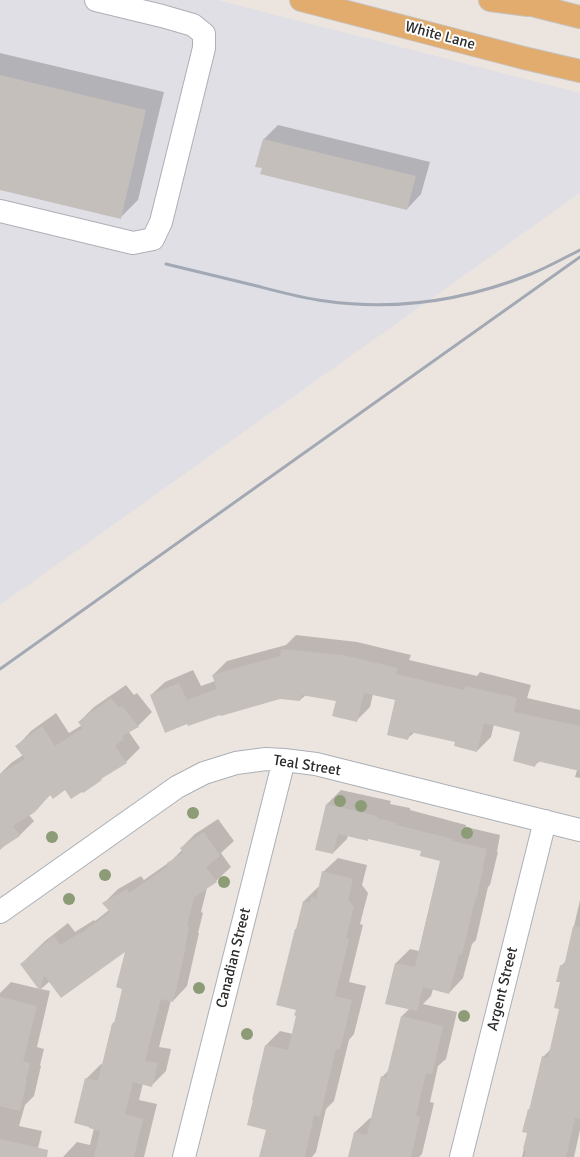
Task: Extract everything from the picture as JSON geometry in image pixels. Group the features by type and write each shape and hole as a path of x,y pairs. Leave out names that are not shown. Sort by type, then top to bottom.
{"main road":[{"path":"490,0 535,5"},
{"path":"512,0 580,17"},
{"name":"White Lane","path":"308,1 524,58 580,71"},
{"path":"524,58 580,62"}],"street":[{"path":"0,211 133,244 153,239 161,222 204,48 204,34 193,25 164,8 96,0"},
{"name":"Teal Street","path":"0,912 177,786 204,773 236,763 266,759 316,764 580,830"},
{"name":"Canadian Street","path":"184,1157 284,760"},
{"name":"Argent Street","path":"461,1157 545,821"}],"shaded area":[{"path":"0,0 217,0 580,93 580,193 0,605"}],"building":[{"path":"0,75 146,110 121,219 0,190"},
{"path":"263,139 416,176 407,210 260,174 262,168 255,167"},
{"path":"281,649 343,655 397,668 396,674 464,690 465,686 517,698 514,712 580,726 580,771 537,761 535,767 513,761 520,732 484,723 477,752 454,746 455,742 410,732 408,740 387,735 395,700 364,693 357,722 332,716 336,701 301,695 300,701 280,699 221,716 220,715 188,726 187,724 165,733 150,695 179,683 187,700 217,689 212,675 280,656"},
{"path":"111,698 119,708 122,706 139,727 122,736 124,739 115,746 127,763 101,779 102,780 83,793 82,792 71,799 65,790 53,799 50,795 35,812 13,826 20,836 0,849 0,774 25,759 15,746 42,726 55,746 83,728 78,722"},
{"path":"326,804 377,816 377,818 397,823 396,825 487,849 462,955 459,955 449,994 423,987 417,1011 385,1004 395,963 415,967 440,861 420,856 421,851 338,834 333,854 315,850"},
{"path":"204,832 220,856 206,867 217,882 194,897 187,927 189,927 186,947 173,1002 161,999 145,1061 158,1063 152,1087 133,1082 125,1114 143,1119 134,1157 94,1157 100,1131 74,1123 85,1078 98,1081 122,989 116,987 125,952 61,998 44,975 40,991 20,964 54,936 60,945 80,934 110,912 102,903 127,889 129,893 167,867 167,863 183,853 180,848"},
{"path":"322,871 353,879 348,900 354,907 346,938 349,939 335,996 352,1000 340,1050 336,1049 320,1116 314,1115 305,1157 259,1157 266,1130 247,1125 252,1100 265,1045 288,1050 296,1010 276,1005 303,901 310,903 311,897 316,899"},
{"path":"573,926 580,927 580,1119 575,1118 566,1157 524,1157 526,1150 523,1149 527,1133 522,1132 542,1056 548,1058 559,1009 554,1008 560,982 556,982 560,965 564,966"},
{"path":"0,997 37,1006 23,1061 30,1063 20,1111 0,1106"},
{"path":"401,1016 443,1026 432,1074 426,1073 416,1116 420,1117 411,1157 348,1157 354,1132 367,1135 381,1076 386,1078"},
{"path":"0,1139 48,1150 47,1157 0,1157"}],"railway":[{"path":"166,264 308,298 351,304 378,305 430,301 481,291 531,274 580,250"},
{"path":"0,669 580,257"}]}
